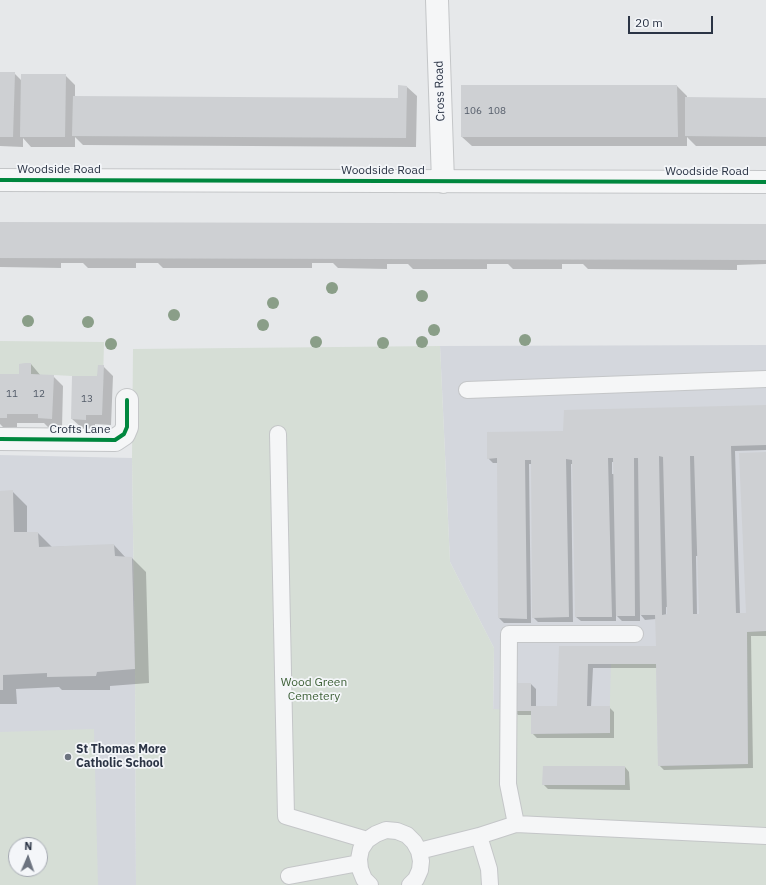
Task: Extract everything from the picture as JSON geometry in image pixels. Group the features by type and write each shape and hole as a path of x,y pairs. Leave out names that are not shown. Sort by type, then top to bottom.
{"street":[{"name":"Cross Road","path":"437,0 442,182"},
{"name":"Woodside Road","path":"0,180 766,182"},
{"name":"Crofts Lane","path":"0,439 115,440 124,434 127,427 127,400"}],"lane":[{"path":"467,390 766,380"},
{"path":"278,434 286,816 367,840"},
{"path":"516,824 508,784 509,634 635,634"},
{"path":"419,851 479,836 516,824 766,836"},
{"path":"370,885 364,879 359,863 362,849 367,840 386,830 397,831 406,835 414,842 419,851 421,861 420,870 416,879 410,885"},
{"path":"479,836 489,869 490,885"},
{"path":"289,876 359,863"}],"shaded area":[{"path":"766,345 766,817 492,789 494,648 450,562 440,346"},
{"name":"St Thomas More Catholic School","path":"0,455 132,458 136,885 0,885"}],"green space":[{"path":"0,341 104,342 103,382 83,381 72,376 54,375 0,379"},
{"name":"Wood Green Cemetery","path":"440,346 450,562 494,648 493,709 531,711 532,734 609,733 611,663 656,664 658,766 748,764 747,632 766,631 766,885 136,885 132,458 133,349"},
{"path":"94,729 98,885 0,885 0,732"}],"building":[{"path":"0,72 15,72 13,137 0,137"},
{"path":"21,74 66,74 65,137 20,137"},
{"path":"398,85 407,86 406,138 72,136 73,96 398,98"},
{"path":"461,85 677,85 678,137 461,137"},
{"path":"685,97 766,98 766,137 685,136"},
{"path":"0,222 766,224 766,260 0,258"},
{"path":"31,363 31,374 54,375 52,419 38,418 38,414 7,414 7,418 0,418 0,374 19,374 19,364"},
{"path":"98,365 104,365 102,415 86,415 86,420 71,419 72,376 97,376"},
{"path":"766,405 766,445 731,446 736,613 746,613 739,453 766,452 766,631 747,632 748,764 658,766 656,664 588,664 587,706 610,706 610,733 531,734 531,711 512,711 513,683 531,683 531,706 557,706 559,646 656,646 655,615 640,615 638,458 634,458 635,616 616,616 613,458 608,458 612,617 575,617 572,460 566,459 569,617 532,618 531,460 525,460 527,619 498,618 497,458 487,459 487,432 563,431 564,410","holes":["659,456 663,457 667,614 662,615","690,456 694,456 699,614 693,614"]},
{"path":"13,490 14,532 38,532 39,547 114,544 115,556 132,557 135,669 97,672 96,676 47,677 47,673 3,675 3,690 0,690 0,491"},
{"path":"543,766 625,766 625,785 542,785"}],"cycle path":[{"path":"0,180 766,182"},
{"path":"0,439 115,440 124,434 127,427 127,400"}],"place":[{"name":"St Thomas More Catholic School","path":"68,757"}]}
